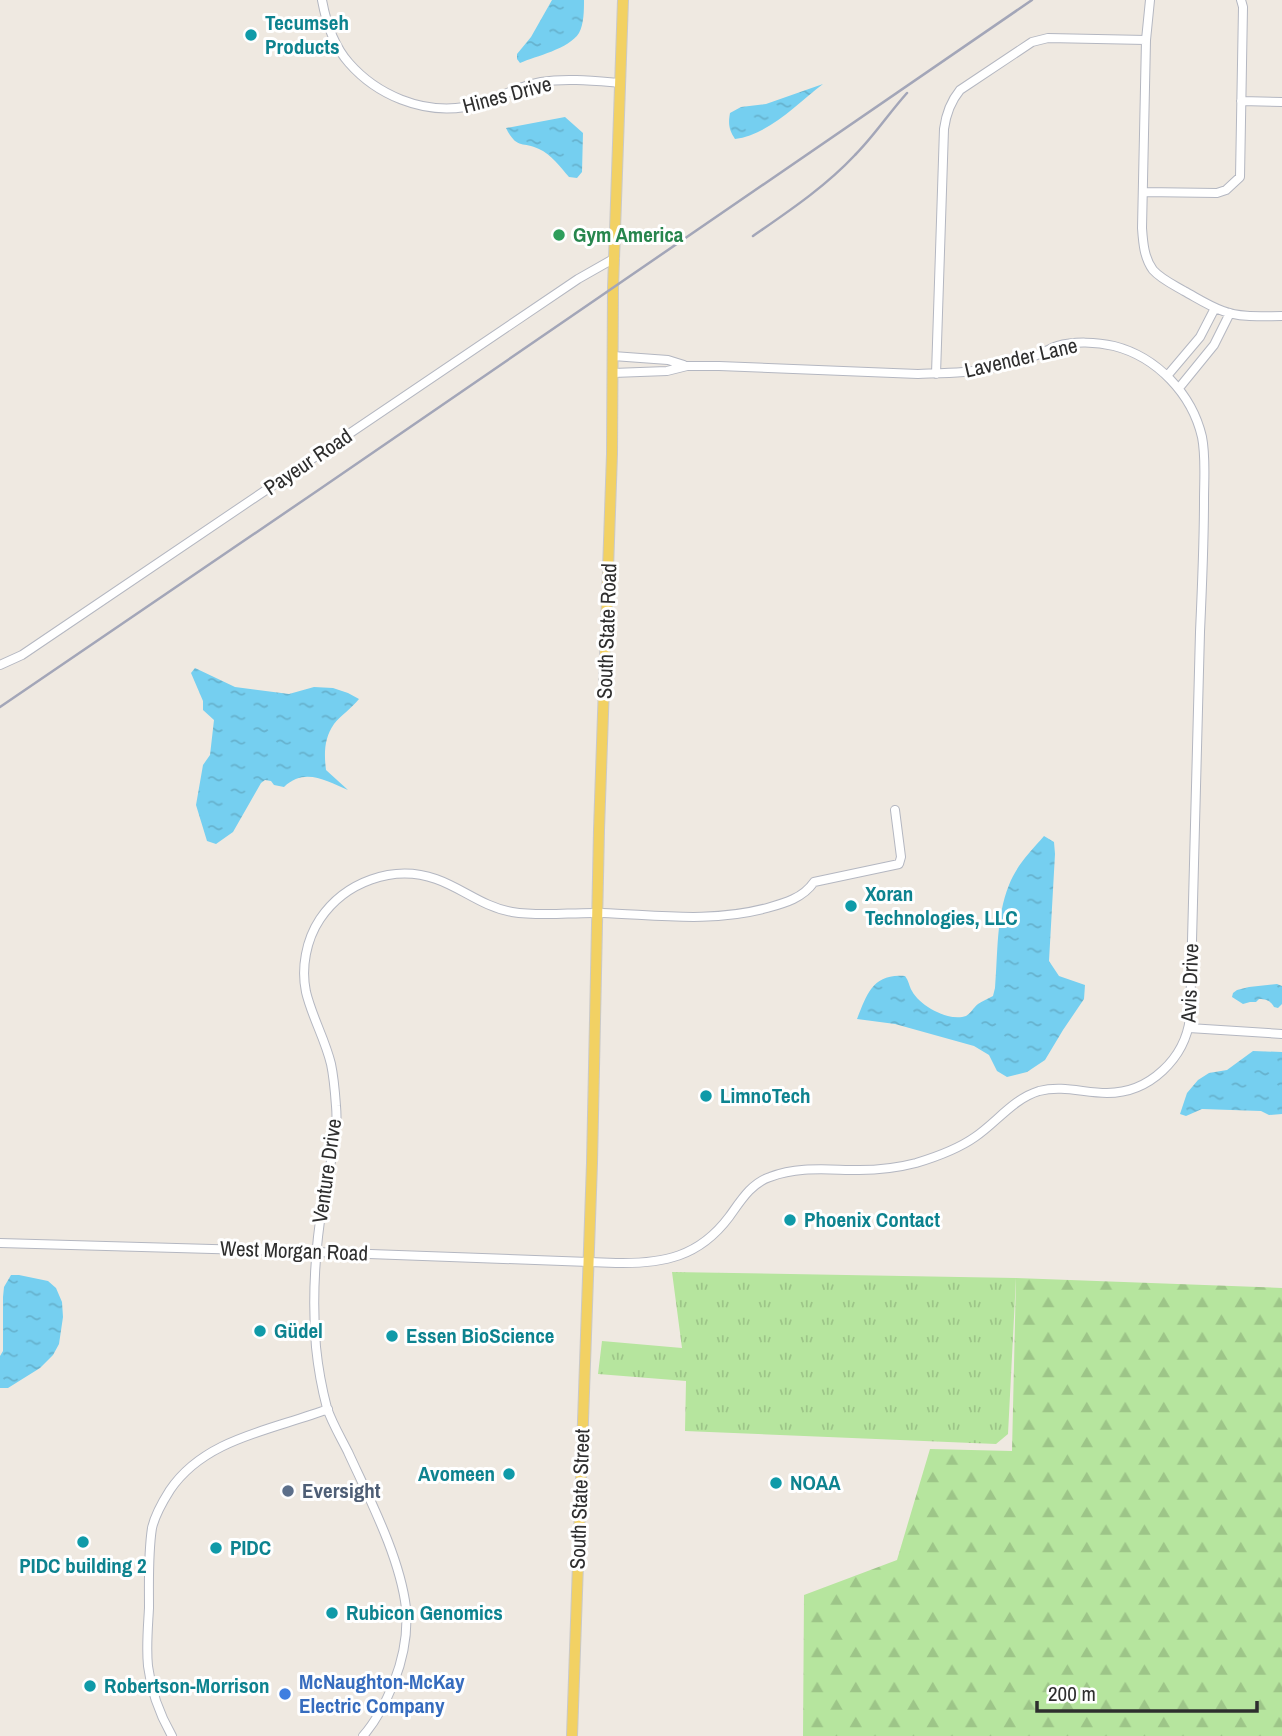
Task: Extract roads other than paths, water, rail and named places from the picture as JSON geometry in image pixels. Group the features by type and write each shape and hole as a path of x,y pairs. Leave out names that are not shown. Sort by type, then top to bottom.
{"main road":[{"name":"South State Road","path":"588,1261 623,0"},
{"name":"South State Street","path":"572,1736 588,1261"}],"street":[{"name":"Hines Drive","path":"323,0 331,33 349,63 375,85 412,104 443,109 465,107 528,85 555,80 621,83"},
{"path":"1150,0 1146,40 1142,228 1143,247 1152,269 1162,278 1215,308 1230,313 1282,316"},
{"path":"1143,192 1217,193 1226,190 1240,177 1241,0"},
{"path":"936,374 944,129 955,96 991,69 1041,40 1146,40"},
{"path":"1241,101 1282,102"},
{"name":"Payeur Road","path":"0,664 22,655 567,287 615,258"},
{"path":"1167,376 1200,338 1215,308"},
{"path":"1179,388 1214,345 1230,313"},
{"name":"Lavender Lane","path":"613,356 668,360 687,366 936,374 985,369 1021,360 1056,346 1086,342 1115,346 1141,356 1167,376 1179,388 1194,413 1202,437 1204,503"},
{"name":"Lavender Lane","path":"613,373 667,371 687,366"},
{"name":"Avis Drive","path":"588,1261 662,1261 696,1247 721,1227 744,1196 766,1178 789,1170 896,1168 949,1151 974,1138 1014,1103 1036,1092 1059,1088 1108,1093 1145,1084 1171,1062 1186,1039 1189,1028 1204,503"},
{"name":"Venture Drive","path":"363,1736 374,1724 400,1667 406,1635 405,1608 400,1580 390,1550 328,1409 316,1349 315,1252 336,1132 337,1110 331,1064 306,992 304,971 309,940 321,918 341,896 361,883 386,874 435,878 485,904 505,911 531,915 599,913 663,918 728,916 796,898 814,882 899,864 901,857 895,810"},
{"path":"1189,1028 1282,1034"},
{"name":"West Morgan Road","path":"0,1244 588,1261"},
{"path":"172,1736 163,1720 152,1688 148,1665 151,1540 153,1525 164,1499 179,1477 202,1457 222,1445 328,1409"}],"water":[{"path":"552,0 584,0 583,21 579,33 560,48 520,63 517,54 531,37"},
{"path":"823,84 759,132 735,139 733,136 730,113 741,107 766,104"},
{"path":"565,117 583,133 582,172 577,178 569,177 543,151 517,142 506,128"},
{"path":"195,668 235,687 289,694 314,687 333,688 359,699 334,724 326,746 326,770 348,790 308,777 292,781 284,787 265,780 233,832 216,844 207,841 196,805 203,765 210,755 214,720 203,710 203,701 191,673"},
{"path":"1044,836 1054,842 1055,854 1049,961 1059,976 1085,985 1084,999 1045,1060 1027,1072 1007,1077 997,1071 989,1055 974,1046 895,1024 857,1019 873,987 885,978 894,976 905,976 921,1002 952,1017 966,1016 978,1004 993,996 1005,897 1016,871"},
{"path":"1277,984 1282,986 1282,1004 1278,1008 1264,999 1243,1004 1232,997 1237,990"},
{"path":"1253,1051 1282,1052 1282,1114 1202,1109 1186,1116 1180,1114 1187,1093 1198,1080 1209,1073 1227,1070"},
{"path":"11,1275 48,1281 56,1288 62,1302 63,1317 59,1344 53,1355 40,1368 8,1388 0,1388 3,1297 4,1287"}],"railway":[{"path":"0,707 1032,0"},
{"path":"753,236 843,167 907,93"}],"place":[{"name":"Tecumseh Products","path":"251,35"},
{"name":"Gym America","path":"559,235"},
{"name":"Xoran Technologies, LLC","path":"851,906"},
{"name":"LimnoTech","path":"706,1096"},
{"name":"Phoenix Contact","path":"790,1220"},
{"name":"Güdel","path":"260,1331"},
{"name":"Essen BioScience","path":"392,1336"},
{"name":"Avomeen","path":"509,1474"},
{"name":"NOAA","path":"776,1483"},
{"name":"Eversight","path":"288,1491"},
{"name":"PIDC building 2","path":"83,1542"},
{"name":"PIDC","path":"216,1548"},
{"name":"Rubicon Genomics","path":"332,1613"},
{"name":"Robertson-Morrison","path":"90,1686"},
{"name":"McNaughton-McKay Electric Company","path":"285,1694"}]}
